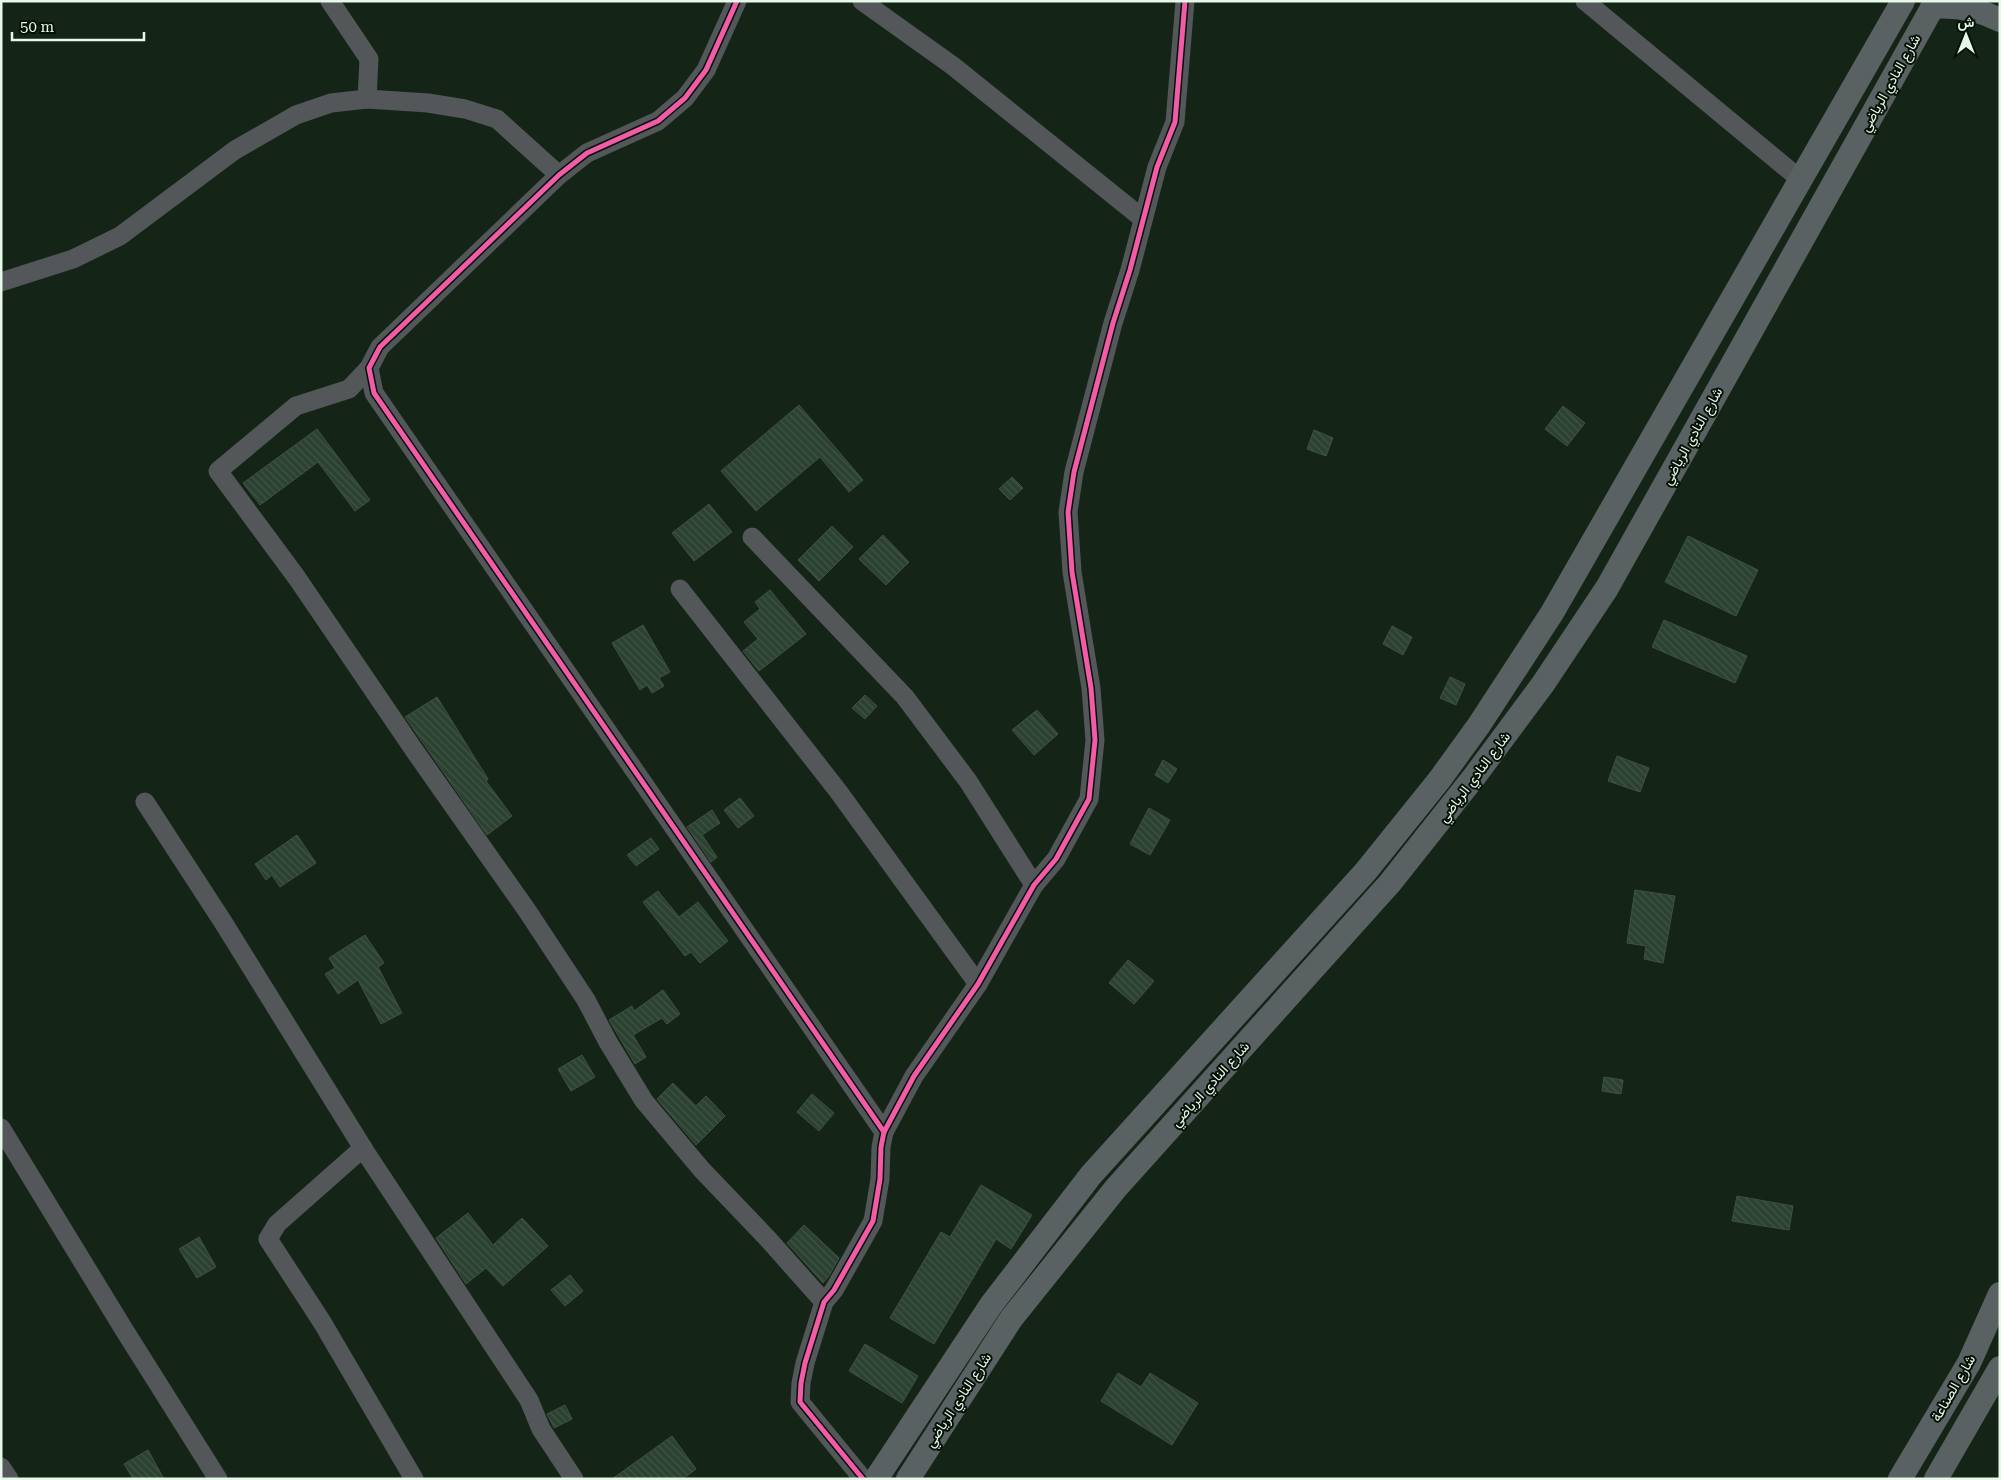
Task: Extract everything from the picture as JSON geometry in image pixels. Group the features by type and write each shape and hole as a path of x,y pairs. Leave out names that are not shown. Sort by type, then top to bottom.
{"main road":[{"name":"شارع النادي الرياضي","path":"876,1479 991,1304 1091,1175 1366,871 1440,779 1479,725 1552,613 1903,1"},
{"name":"شارع النادي الرياضي","path":"908,1479 1011,1319 1116,1188 1390,883 1491,754 1548,676 1607,588 1934,4"},
{"path":"1934,4 1968,8 2000,20"},
{"path":"1797,186 1821,205"},
{"path":"1662,423 1692,436"},
{"path":"1128,1135 1147,1153"},
{"name":"شارع الصناعة","path":"1900,1479 1969,1363 2000,1294"},
{"path":"991,1304 1011,1319"},
{"path":"1936,1479 1998,1372 1969,1363"}],"street":[{"path":"330,1 369,59 367,99"},
{"path":"737,1 706,70 685,98 658,121 587,153 559,175 380,347 369,368 349,389 296,406 218,471 297,578 414,750 528,912 586,1000 608,1042 644,1101 702,1170 768,1239 824,1302"},
{"path":"862,1 953,66 1142,218"},
{"path":"863,1479 800,1402 805,1363 824,1302 834,1290 873,1221 880,1179 881,1147 884,1132 914,1076 978,984 1034,885 1056,859 1089,799 1095,740 1091,688 1072,572 1068,512 1074,472 1113,323 1130,270 1142,218 1157,167 1175,122 1186,1"},
{"path":"1585,1 1797,186"},
{"path":"1,282 73,260 120,236 235,150 296,115 331,103 367,99 438,104 465,109 497,119 559,175"},
{"path":"369,368 374,394 884,1132"},
{"path":"752,537 905,697 968,781 1034,885"},
{"path":"680,589 838,791 978,984"},
{"path":"145,802 223,922 364,1148 529,1400 541,1429 574,1479"},
{"path":"1,1128 218,1479"},
{"path":"364,1148 277,1224 268,1238 322,1322 414,1479"},
{"path":"1,1467 9,1479"}],"building":[{"path":"799,405 863,480 849,492 820,457 756,511 721,471"},
{"path":"1563,406 1585,423 1567,446 1545,429"},
{"path":"317,429 370,500 355,511 318,462 260,505 243,483"},
{"path":"1314,430 1333,438 1326,456 1307,449"},
{"path":"1012,477 1023,488 1010,500 999,489"},
{"path":"709,504 732,532 694,561 672,533"},
{"path":"832,526 853,547 819,581 798,560"},
{"path":"883,535 909,562 886,585 859,559"},
{"path":"1688,536 1758,570 1736,616 1665,582"},
{"path":"770,590 806,634 759,671 743,651 758,639 744,622 760,609 755,602"},
{"path":"1664,620 1747,656 1735,683 1652,647"},
{"path":"643,625 670,672 659,678 664,686 652,693 647,685 640,690 612,643"},
{"path":"1392,626 1412,637 1403,655 1383,644"},
{"path":"1450,677 1465,684 1456,705 1440,698"},
{"path":"865,695 877,706 865,719 852,708"},
{"path":"437,697 488,779 486,781 512,816 487,835 405,717"},
{"path":"1037,710 1058,734 1034,755 1012,730"},
{"path":"1617,756 1649,768 1640,792 1608,781"},
{"path":"1163,760 1177,769 1168,783 1155,775"},
{"path":"740,798 754,816 738,828 724,810"},
{"path":"1149,808 1170,820 1150,855 1130,844"},
{"path":"712,810 720,823 702,835 717,857 711,862 687,827"},
{"path":"297,835 316,863 280,887 272,875 266,880 255,864"},
{"path":"651,838 659,849 636,866 627,855"},
{"path":"1635,890 1675,896 1663,963 1644,959 1646,946 1627,943"},
{"path":"658,891 679,917 698,902 728,941 700,963 691,952 685,956 643,902"},
{"path":"365,935 384,963 378,967 402,1013 381,1024 358,980 338,994 325,974 335,968 329,958"},
{"path":"1128,960 1154,981 1134,1004 1109,983"},
{"path":"663,990 680,1014 667,1024 662,1018 633,1035 646,1057 635,1064 609,1020 632,1006 634,1011"},
{"path":"582,1055 595,1077 571,1091 558,1069"},
{"path":"1604,1077 1623,1080 1621,1094 1602,1091"},
{"path":"673,1083 696,1106 706,1096 725,1116 696,1145 657,1099"},
{"path":"812,1094 834,1113 819,1131 797,1112"},
{"path":"981,1185 1032,1215 1011,1249 996,1239 934,1344 890,1318 941,1232 950,1237"},
{"path":"1737,1196 1793,1206 1789,1230 1732,1221"},
{"path":"468,1213 493,1245 522,1218 548,1246 503,1286 486,1268 466,1284 436,1238"},
{"path":"804,1225 839,1258 823,1283 787,1243"},
{"path":"199,1237 216,1267 197,1278 179,1249"},
{"path":"570,1275 583,1291 565,1306 551,1290"},
{"path":"865,1344 918,1376 902,1403 849,1371"},
{"path":"1118,1373 1141,1387 1150,1373 1198,1403 1172,1445 1101,1401"},
{"path":"565,1405 572,1419 554,1428 547,1414"},
{"path":"672,1436 696,1469 683,1479 612,1479"},
{"path":"148,1450 164,1479 133,1479 124,1464"}],"cycle path":[{"path":"737,1 706,70 685,98 658,121 587,153 559,175 380,347 369,368 374,393 884,1132 881,1147 880,1179 873,1221 834,1290 824,1302 805,1363 801,1383 800,1402 863,1479"},
{"path":"884,1132 914,1076 978,984 1034,885 1056,859 1089,799 1095,740 1091,688 1072,572 1068,512 1074,472 1113,323 1130,270 1157,167 1175,122 1185,1"}]}
